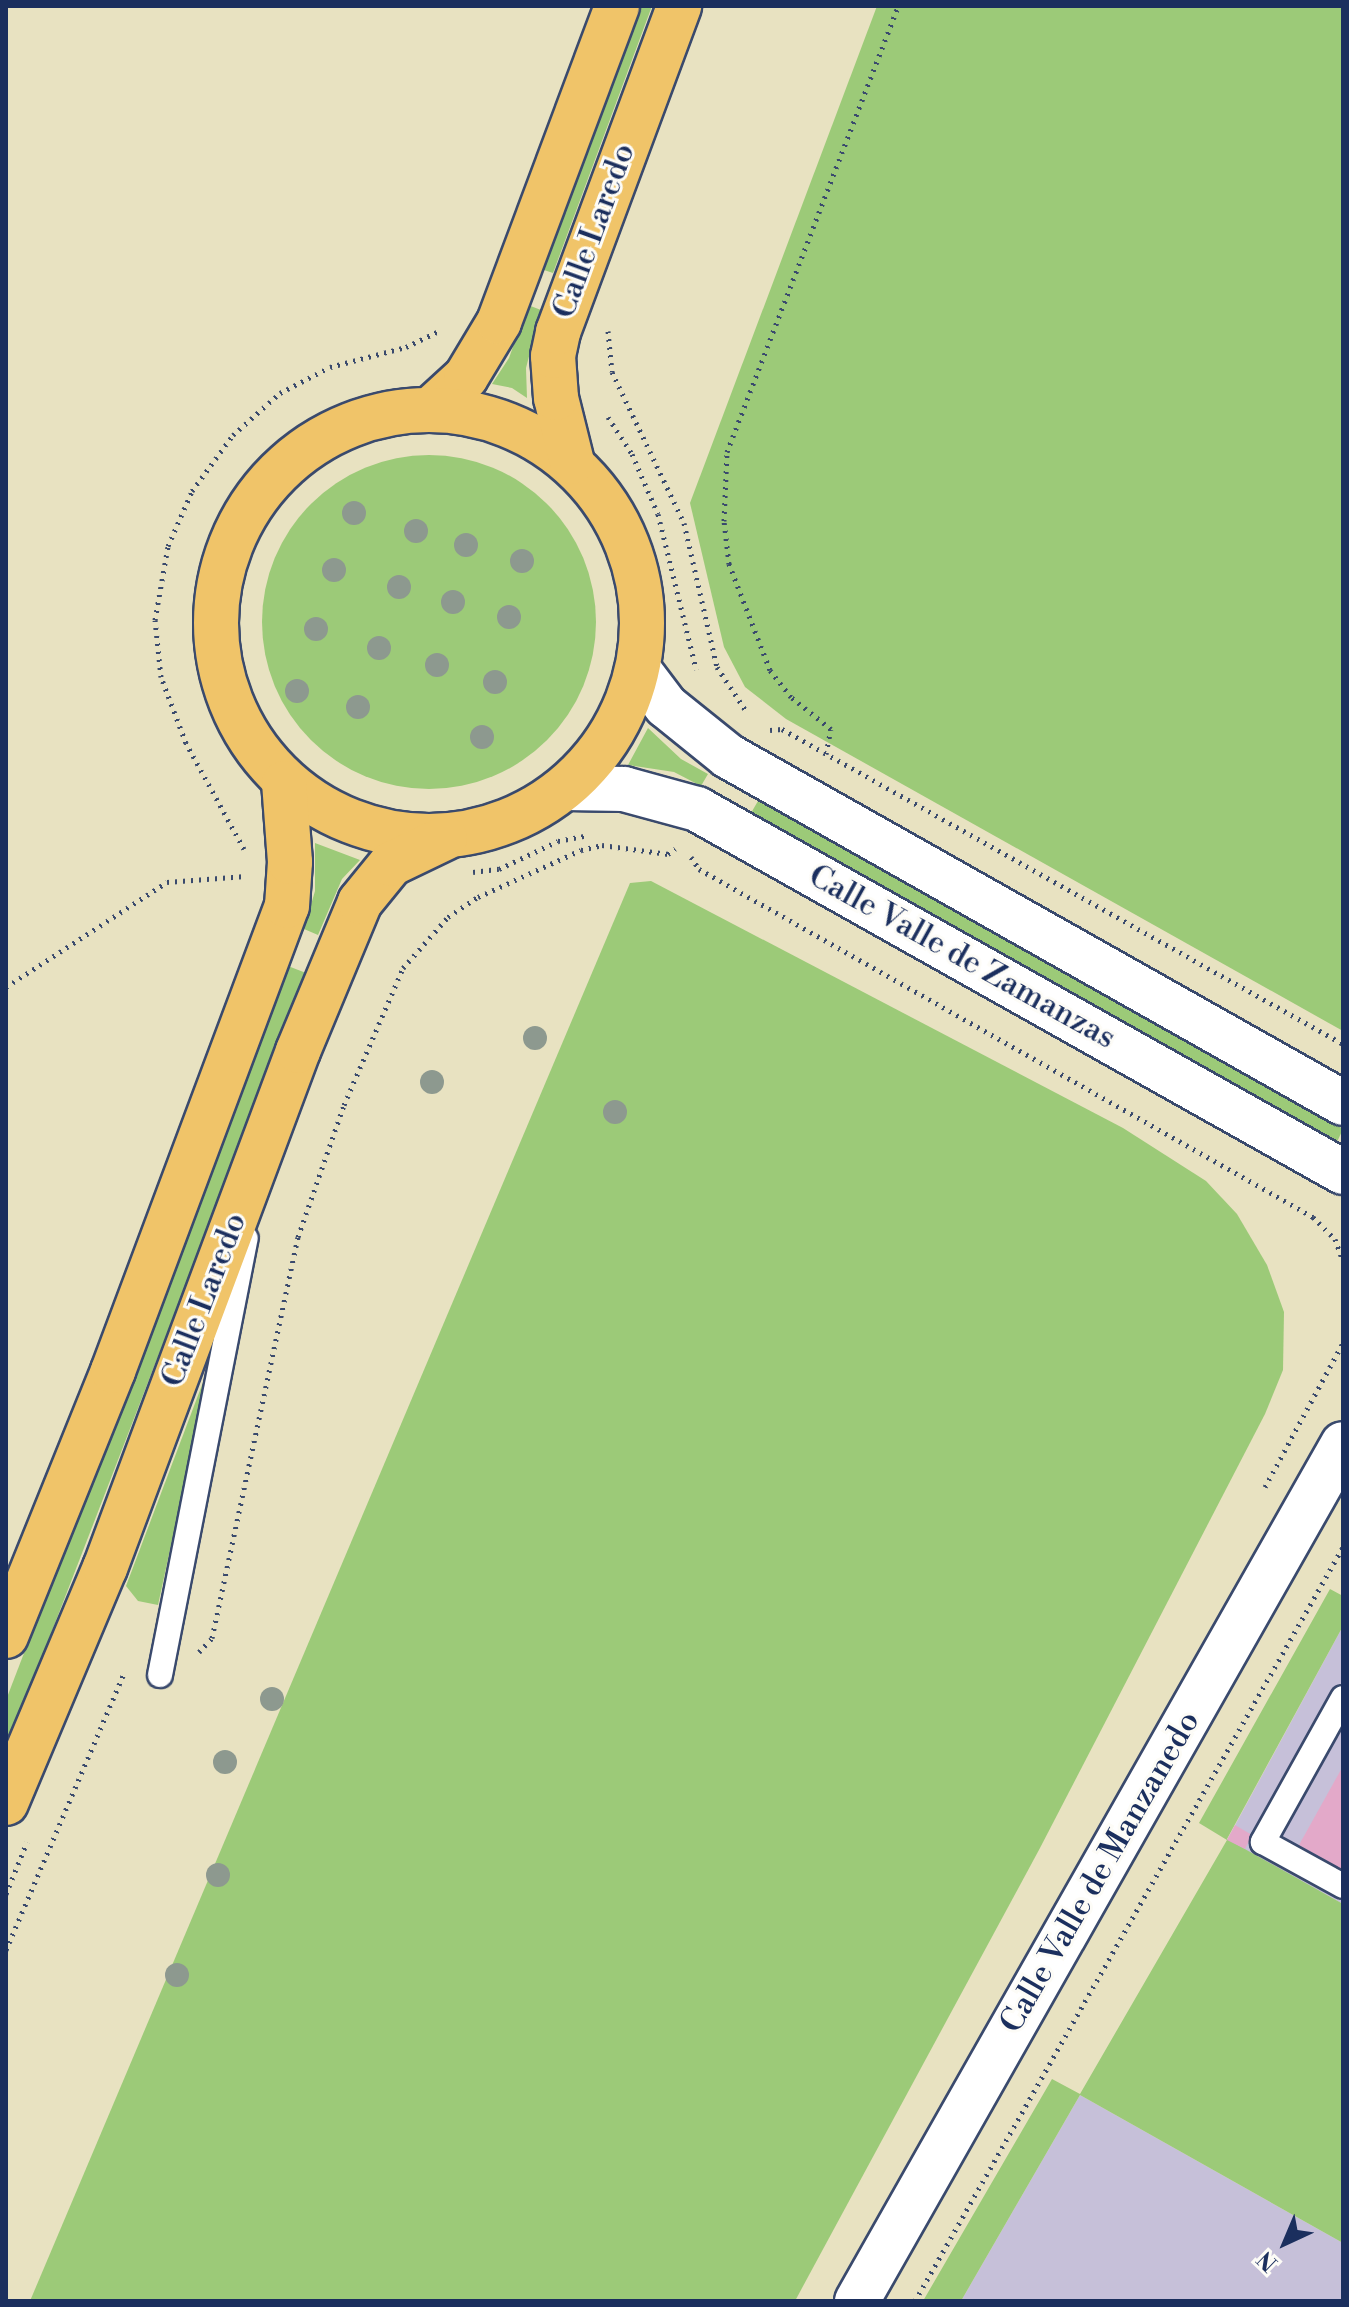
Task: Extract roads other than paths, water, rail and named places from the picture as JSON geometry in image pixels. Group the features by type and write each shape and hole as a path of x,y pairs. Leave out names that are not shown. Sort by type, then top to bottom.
{"main road":[{"name":"Calle Laredo","path":"431,409 466,377 499,322 617,6"},
{"name":"Calle Laredo","path":"572,462 556,398 553,356 558,332 679,6"},
{"path":"431,409 481,416 527,434 572,462 606,505 632,556 642,612 638,669 607,741 566,788 458,855 338,817 284,783 251,742 226,690 215,632 220,575 241,521 275,474 320,439 374,417 431,409"},
{"name":"Calle Laredo","path":"6,1636 113,1371 287,906 290,862 284,783"},
{"name":"Calle Laredo","path":"6,1803 105,1568 263,1144 360,902 391,864 458,855"}],"street":[{"name":"Calle Valle de Zamanzas","path":"638,669 666,706 738,741 1343,1103"},
{"name":"Calle Valle de Zamanzas","path":"566,788 624,789 697,809 1343,1172"},
{"name":"Calle Valle de Manzanedo","path":"857,2301 1343,1444"}],"lane":[{"path":"163,1665 263,1144"},
{"path":"1343,1698 1263,1842 1343,1886"}]}
